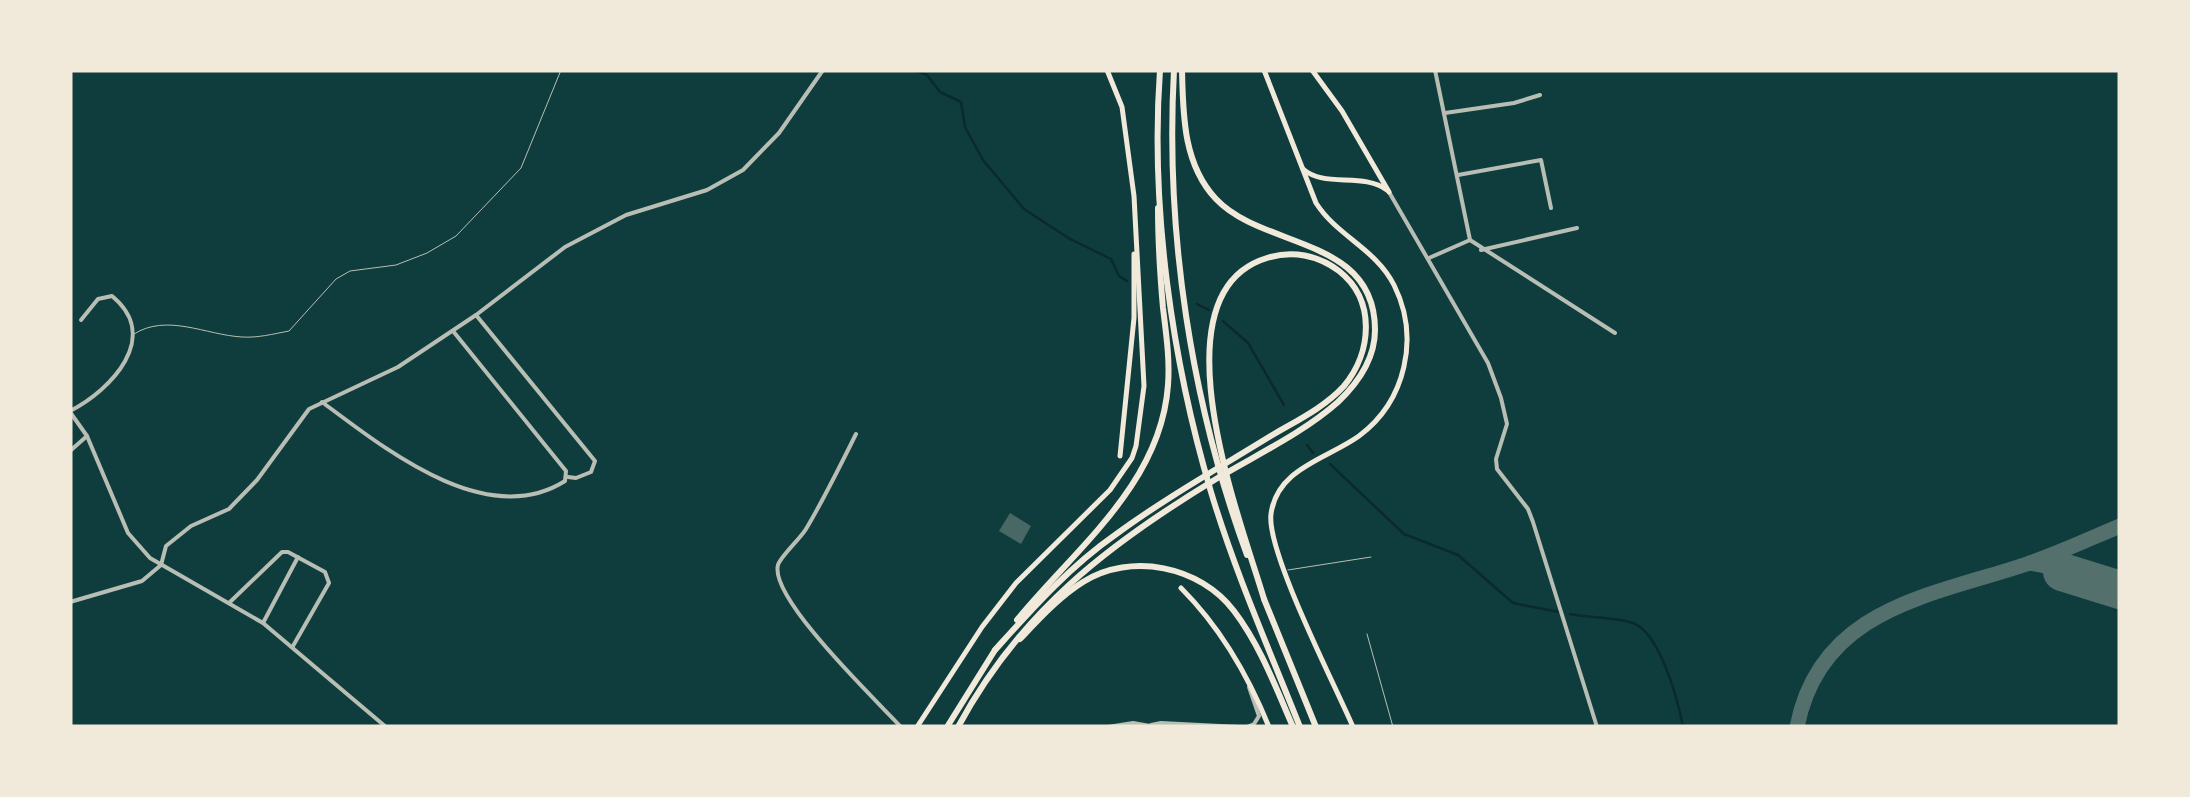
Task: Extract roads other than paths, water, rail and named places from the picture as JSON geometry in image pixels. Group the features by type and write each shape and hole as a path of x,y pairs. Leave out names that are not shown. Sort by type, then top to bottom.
{"highway":[{"path":"946,727 995,650 1038,594 1117,506 1148,460 1158,434 1168,386 1158,257 1160,70"},
{"path":"1174,70 1173,196 1188,328 1218,465 1264,599 1316,727"},
{"path":"1182,70 1188,145 1212,196 1238,216 1305,243 1344,266 1363,288 1374,322 1374,347 1347,394 1317,418 1232,464"},
{"path":"1158,157 1168,278 1185,388 1200,450 1225,534 1296,727"},
{"path":"995,650 1076,565 1114,535 1194,488 1232,464 1334,396 1363,355 1366,330 1362,303 1351,283 1328,264 1290,254 1255,263 1222,296 1210,336 1208,359 1216,426 1264,599"},
{"path":"958,727 1024,629 1089,564 1194,488"},
{"path":"996,666 1039,619 1084,581 1126,568 1158,567 1206,584 1235,611 1296,727"}],"main road":[{"path":"917,727 982,627 1016,583 1099,502 1132,458 1144,386 1134,196 1122,106 1108,70"},
{"path":"1264,70 1311,194 1328,220 1374,256 1393,283 1407,321 1406,358 1393,395 1356,438 1298,471 1279,490 1272,508 1271,528 1285,571 1353,727"},
{"path":"1312,70 1342,111 1389,192"},
{"path":"1298,162 1307,174 1368,181 1389,192"},
{"path":"1368,181 1375,176 1374,164"},
{"path":"1311,194 1310,181 1318,176"},
{"path":"1120,456 1134,318 1134,196"},
{"path":"1181,588 1212,622 1240,664 1269,727"}],"street":[{"path":"70,602 142,581 161,566 166,546 191,526 229,509 257,480 309,409 398,367 454,331 565,247 626,215 707,190 743,170 778,133 822,70"},
{"path":"1317,78 1323,70"},
{"path":"1435,70 1470,240 1616,334"},
{"path":"1445,113 1540,95"},
{"path":"1458,174 1541,160 1551,208"},
{"path":"1389,192 1476,338 1501,398 1506,424 1497,468 1528,509 1597,727"},
{"path":"1481,250 1577,228"},
{"path":"1429,258 1470,240"},
{"path":"81,320 98,299 112,296 128,315 134,334 133,350 108,384 70,412 87,436 128,533 161,566 263,623 386,727"},
{"path":"322,402 402,458 470,490 505,496 533,494 552,489 568,477 591,472 594,461 476,315"},
{"path":"454,331 568,477"},
{"path":"856,434 808,526 777,568 782,589 808,627 901,727"},
{"path":"70,452 87,436"},
{"path":"230,602 280,553 288,552 325,572 329,580 292,647"},
{"path":"263,623 298,557"},
{"path":"1108,727 1133,723 1152,726 1161,722 1243,727 1254,724 1259,716 1240,664"}],"lane":[{"path":"134,334 149,326 169,324 242,337 289,331 336,279 350,271 396,265 456,236 521,168 561,70"},
{"path":"1285,571 1371,557"},
{"path":"1367,634 1393,727"}],"waterway":[{"path":"915,70 927,75 940,92 961,102 965,127 983,160 1024,209 1070,239 1111,259 1119,276 1127,281"},
{"path":"1197,304 1209,310"},
{"path":"1223,321 1248,343 1284,405"},
{"path":"1307,445 1313,453"},
{"path":"1330,464 1404,534 1458,555 1513,603 1559,612"},
{"path":"1570,614 1626,621 1643,629 1666,669 1683,727"}]}
